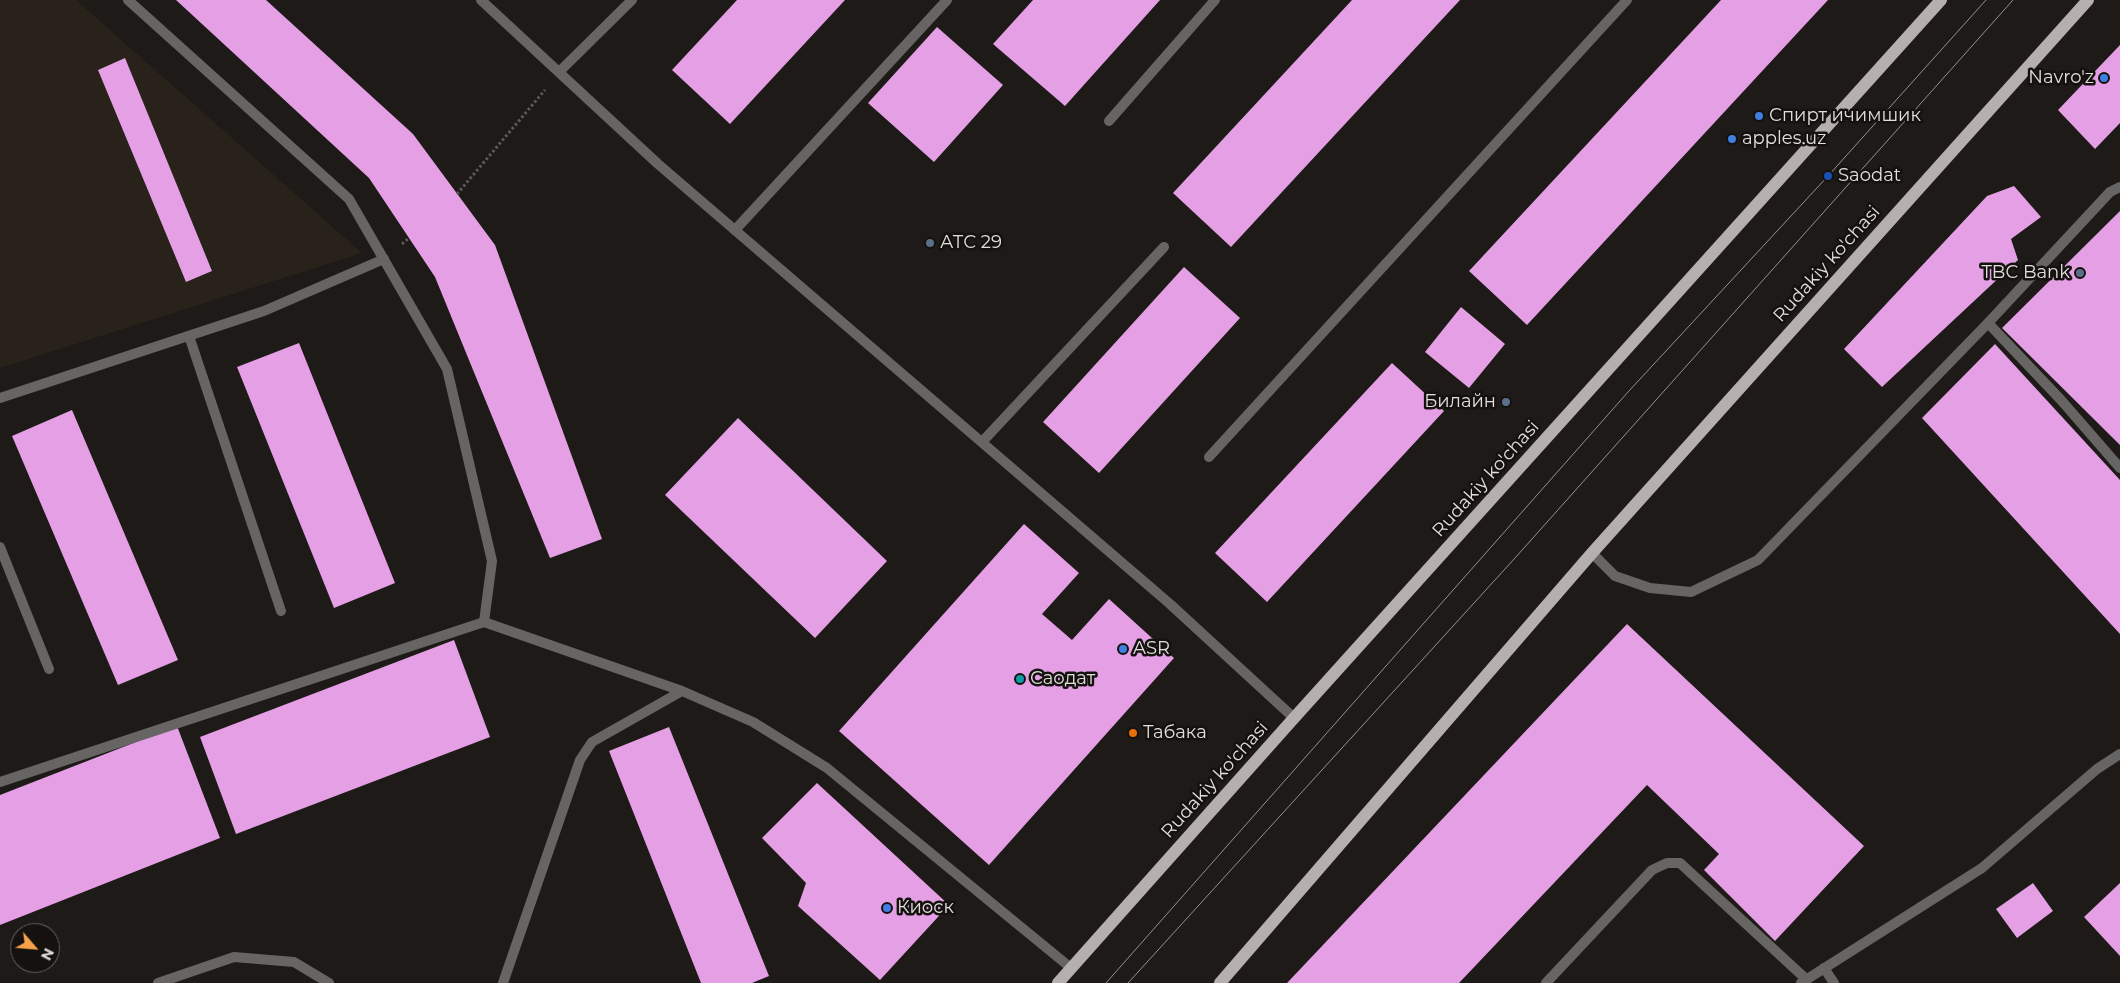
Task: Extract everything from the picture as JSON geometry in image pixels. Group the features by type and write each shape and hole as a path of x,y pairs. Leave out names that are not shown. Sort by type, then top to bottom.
{"main road":[{"name":"Rudakiy ko'chasi","path":"1058,983 1294,718 1941,0"},
{"name":"Rudakiy ko'chasi","path":"1224,982 1592,553 2088,0"}],"street":[{"path":"128,0 349,199 447,369 492,562 484,622"},
{"path":"481,0 658,164 1170,604 1294,718"},
{"path":"560,72 632,0"},
{"path":"735,230 948,0"},
{"path":"1109,121 1215,0"},
{"path":"1209,457 1626,0"},
{"path":"1592,553 1615,576 1650,588 1691,592 1758,560 1988,322 2110,192 2120,187"},
{"path":"982,442 1164,247"},
{"path":"0,398 264,311 384,259"},
{"path":"1988,322 2061,400 2120,468"},
{"path":"189,336 281,611"},
{"path":"0,547 49,669"},
{"path":"0,782 484,622 682,691 753,722 827,768 1072,968"},
{"path":"502,983 580,760 592,742 682,691"},
{"path":"1546,983 1652,870 1667,863 1680,864 1804,981 1982,868 2097,769 2120,754"},
{"path":"158,983 234,957 294,962 329,983"},
{"path":"1824,968 1834,983"}],"path":[{"path":"457,194 560,72"}],"shaded area":[{"path":"0,0 76,0 362,253 0,368"}],"building":[{"path":"176,0 266,0 413,134 495,245 602,539 550,558 435,277 369,178"},
{"path":"737,0 845,0 730,124 672,70"},
{"path":"1033,0 1160,0 1065,106 993,44"},
{"path":"1352,0 1460,0 1231,247 1173,193"},
{"path":"1721,0 1828,0 1527,325 1469,271"},
{"path":"937,27 1003,85 934,162 868,103"},
{"name":"Navro'z","path":"2120,45 2120,123 2095,149 2058,110"},
{"path":"125,58 212,271 186,282 98,70"},
{"path":"2014,186 2041,217 2011,239 2018,260 1882,387 1844,349 1987,196"},
{"path":"2120,211 2120,445 2002,328"},
{"path":"1184,267 1240,318 1099,473 1043,422"},
{"path":"1461,307 1505,344 1469,388 1425,352"},
{"path":"299,343 395,583 334,608 237,367"},
{"path":"1995,344 2120,480 2120,634 1922,418"},
{"path":"1392,363 1444,411 1267,602 1215,553"},
{"path":"72,410 178,660 118,685 12,436"},
{"path":"738,418 887,561 815,638 665,495"},
{"name":"Саодат","path":"1024,524 1079,573 1042,614 1072,640 1109,599 1174,658 989,865 839,731"},
{"path":"1627,624 1864,846 1775,941 1704,870 1719,854 1647,785 1459,983 1287,983"},
{"path":"454,640 490,737 236,834 200,737"},
{"path":"177,726 220,838 0,925 0,795"},
{"path":"669,727 769,976 752,983 701,983 609,751"},
{"path":"817,783 949,905 880,980 798,906 806,883 762,838"},
{"path":"2033,883 2053,911 2017,938 1996,909"},
{"path":"2120,883 2120,956 2084,917"}],"tram line":[{"path":"1106,983 1628,392 1828,176 1986,0"},
{"path":"1128,983 1515,558 2013,0"}],"place":[{"name":"Navro'z","path":"2104,78"},
{"name":"Спирт ичимшик","path":"1759,116"},
{"name":"apples.uz","path":"1732,139"},
{"name":"Saodat","path":"1828,176"},
{"name":"АТС 29","path":"930,243"},
{"name":"TBC Bank","path":"2080,273"},
{"name":"Билайн","path":"1506,402"},
{"name":"ASR","path":"1123,649"},
{"name":"Саодат","path":"1020,679"},
{"name":"Табака","path":"1133,733"},
{"name":"Киоск","path":"887,908"}]}
